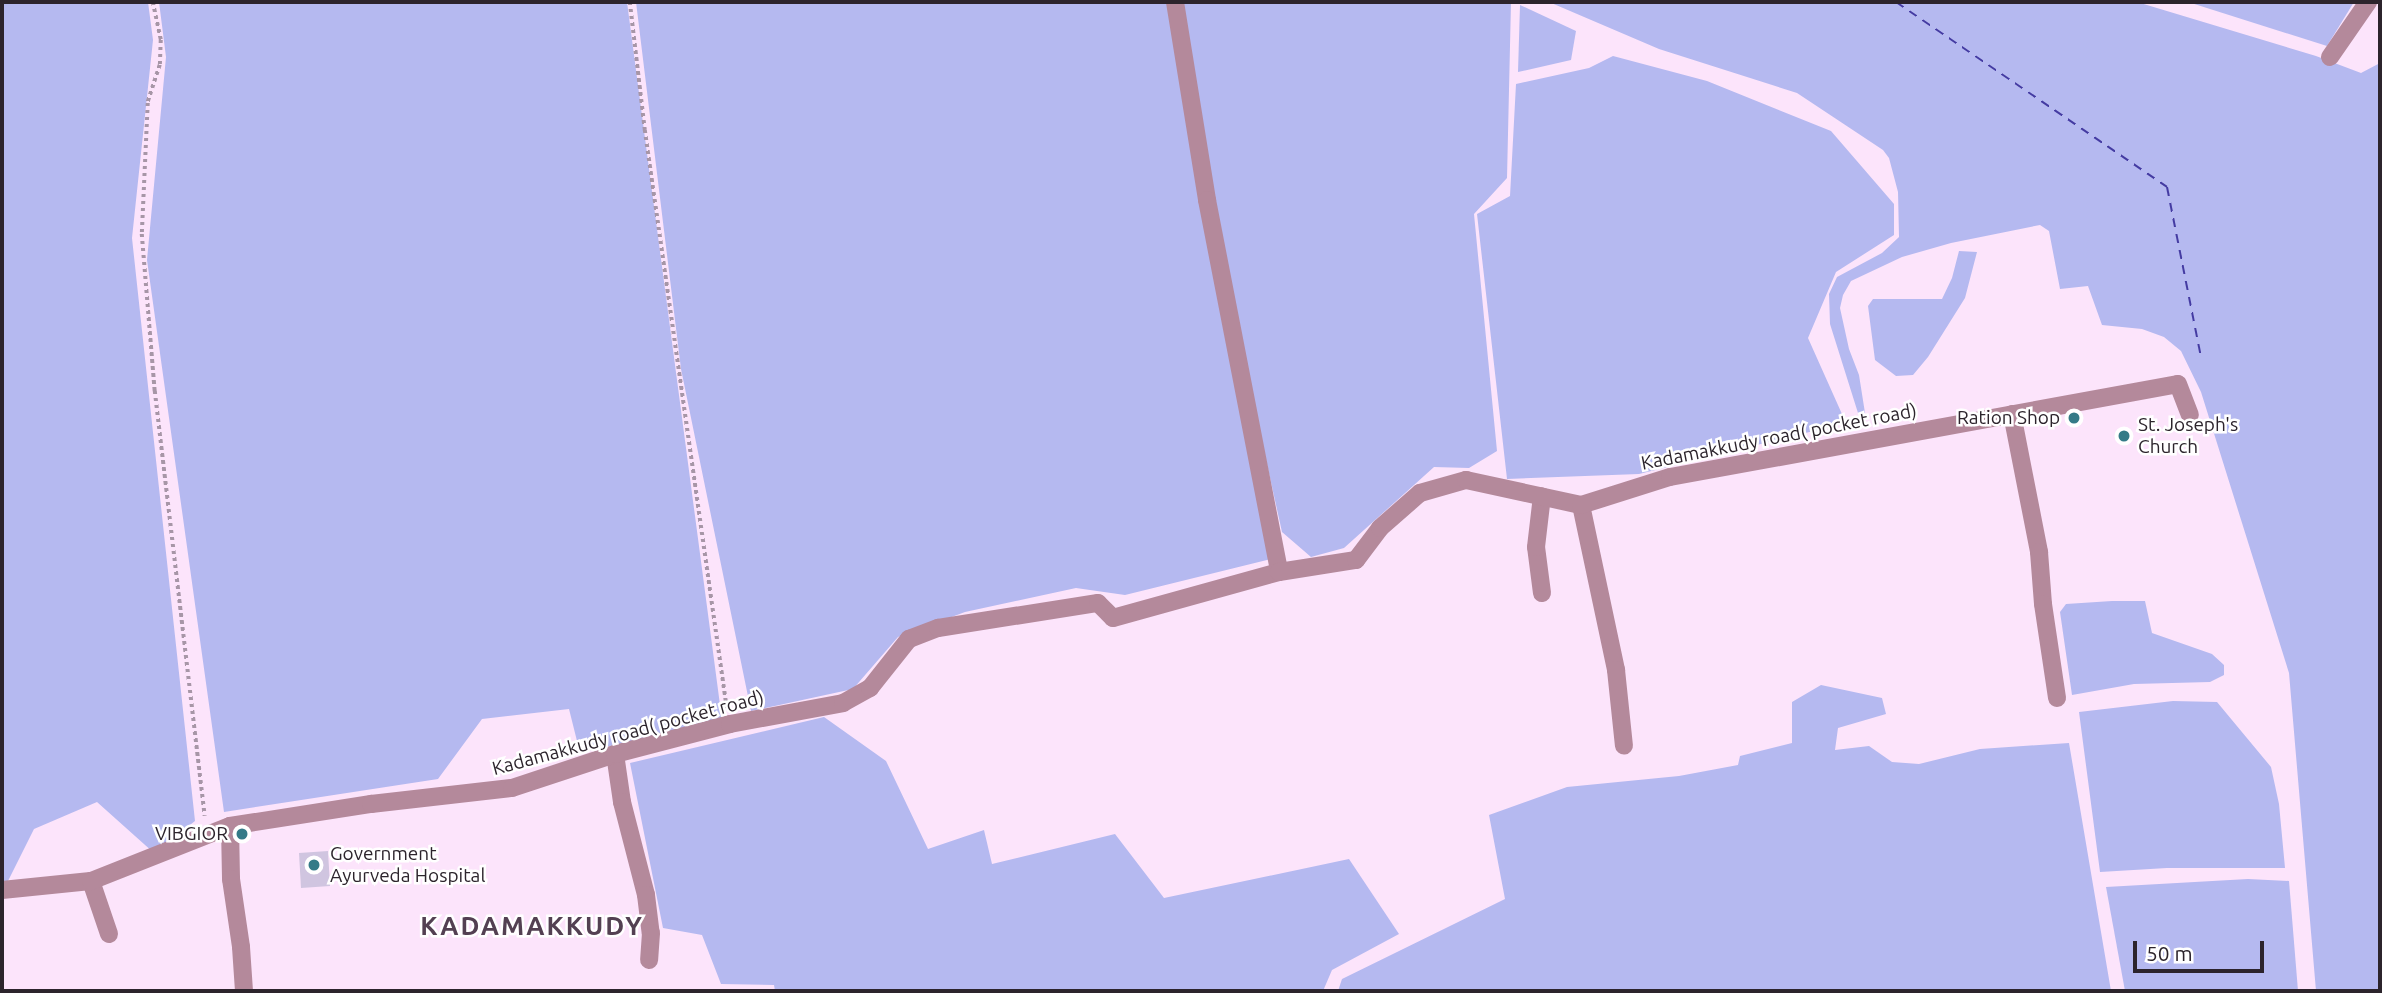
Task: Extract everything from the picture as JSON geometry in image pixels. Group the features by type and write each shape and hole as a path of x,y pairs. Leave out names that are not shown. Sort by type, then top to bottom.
{"street":[{"path":"1175,2 1207,200 1279,572"},
{"path":"2329,57 2368,2"},
{"name":"Kadamakkudy road( pocket road)","path":"2,890 91,881 230,826 371,804 512,788 615,754 730,724 843,703 870,688 909,639 938,628 1098,603 1113,618 1279,572 1356,560 1380,528 1420,493 1466,480 1587,503 1670,477 2179,384 2190,415"},
{"path":"2012,414 2039,552 2043,604 2057,698"},
{"path":"1542,496 1536,547 1542,593"},
{"path":"1587,503 1627,674"},
{"path":"1587,503 1616,670 1624,746"},
{"path":"615,754 622,802 646,895 651,933 649,960"},
{"path":"230,826 231,879 244,991"},
{"path":"91,881 109,934"}],"path":[{"path":"153,2 161,40 160,65 148,103 142,234 155,391 204,816 230,826"},
{"path":"630,2 647,143 730,724"}],"water":[{"path":"2,2 148,2 153,40 132,238 195,821 154,853 97,802 34,829 8,881 2,882"},
{"path":"159,2 627,2 722,720 580,753 569,709 482,719 438,779 224,812 147,260 166,57"},
{"path":"636,2 1170,2 1271,559 1125,595 1076,588 965,612 898,637 853,689 751,711 681,369"},
{"path":"1183,2 1511,2 1507,178 1474,214 1497,451 1469,468 1434,467 1344,548 1311,557 1282,532 1218,242"},
{"path":"1549,2 2137,2 2316,56 2361,73 2380,63 2380,991 2316,991 2289,673 2201,392 2181,351 2164,337 2142,329 2102,325 2088,286 2060,289 2049,231 2040,225 1951,243 1902,257 1851,281 1843,295 1840,308 1849,349 1859,375 1865,413 1858,413 1830,324 1829,294 1837,277 1882,253 1899,237 1898,192 1889,158 1883,150 1797,93 1659,49"},
{"path":"2188,2 2354,2 2327,46"},
{"path":"1520,5 1576,31 1571,60 1518,72"},
{"path":"1613,56 1707,81 1831,131 1894,204 1894,235 1836,272 1808,338 1846,423 1639,474 1507,479 1477,214 1510,196 1516,84 1589,68"},
{"path":"1959,251 1977,252 1965,298 1928,357 1913,375 1896,376 1875,360 1868,306 1873,299 1942,299 1952,278"},
{"path":"2145,601 2152,633 2212,654 2224,665 2224,675 2210,682 2134,684 2072,695 2060,612 2066,604"},
{"path":"1821,685 1882,698 1886,714 1838,728 1835,750 1869,746 1892,762 1919,764 1980,749 2069,743 2111,991 1338,991 1342,979 1505,899 1489,815 1567,787 1679,776 1738,765 1740,756 1792,743 1792,702"},
{"path":"2173,701 2217,702 2271,767 2279,804 2285,868 2167,868 2100,872 2079,712"},
{"path":"824,717 886,761 928,849 984,830 992,864 1115,834 1164,898 1349,859 1399,934 1332,970 1323,991 775,991 774,985 721,984 702,935 663,928 630,763"},
{"path":"2248,879 2289,881 2298,991 2125,991 2106,887"}],"building":[{"path":"328,851 330,886 301,888 299,853"}],"ferry route":[{"path":"1896,2 2167,187 2201,357"}],"place":[{"name":"Ration Shop","path":"2074,418"},
{"name":"St. Joseph's Church","path":"2124,436"},
{"name":"VIBGIOR","path":"242,834"},
{"name":"Government Ayurveda Hospital","path":"314,865"}],"district":[{"name":"KADAMAKKUDY","path":"532,926"}]}
